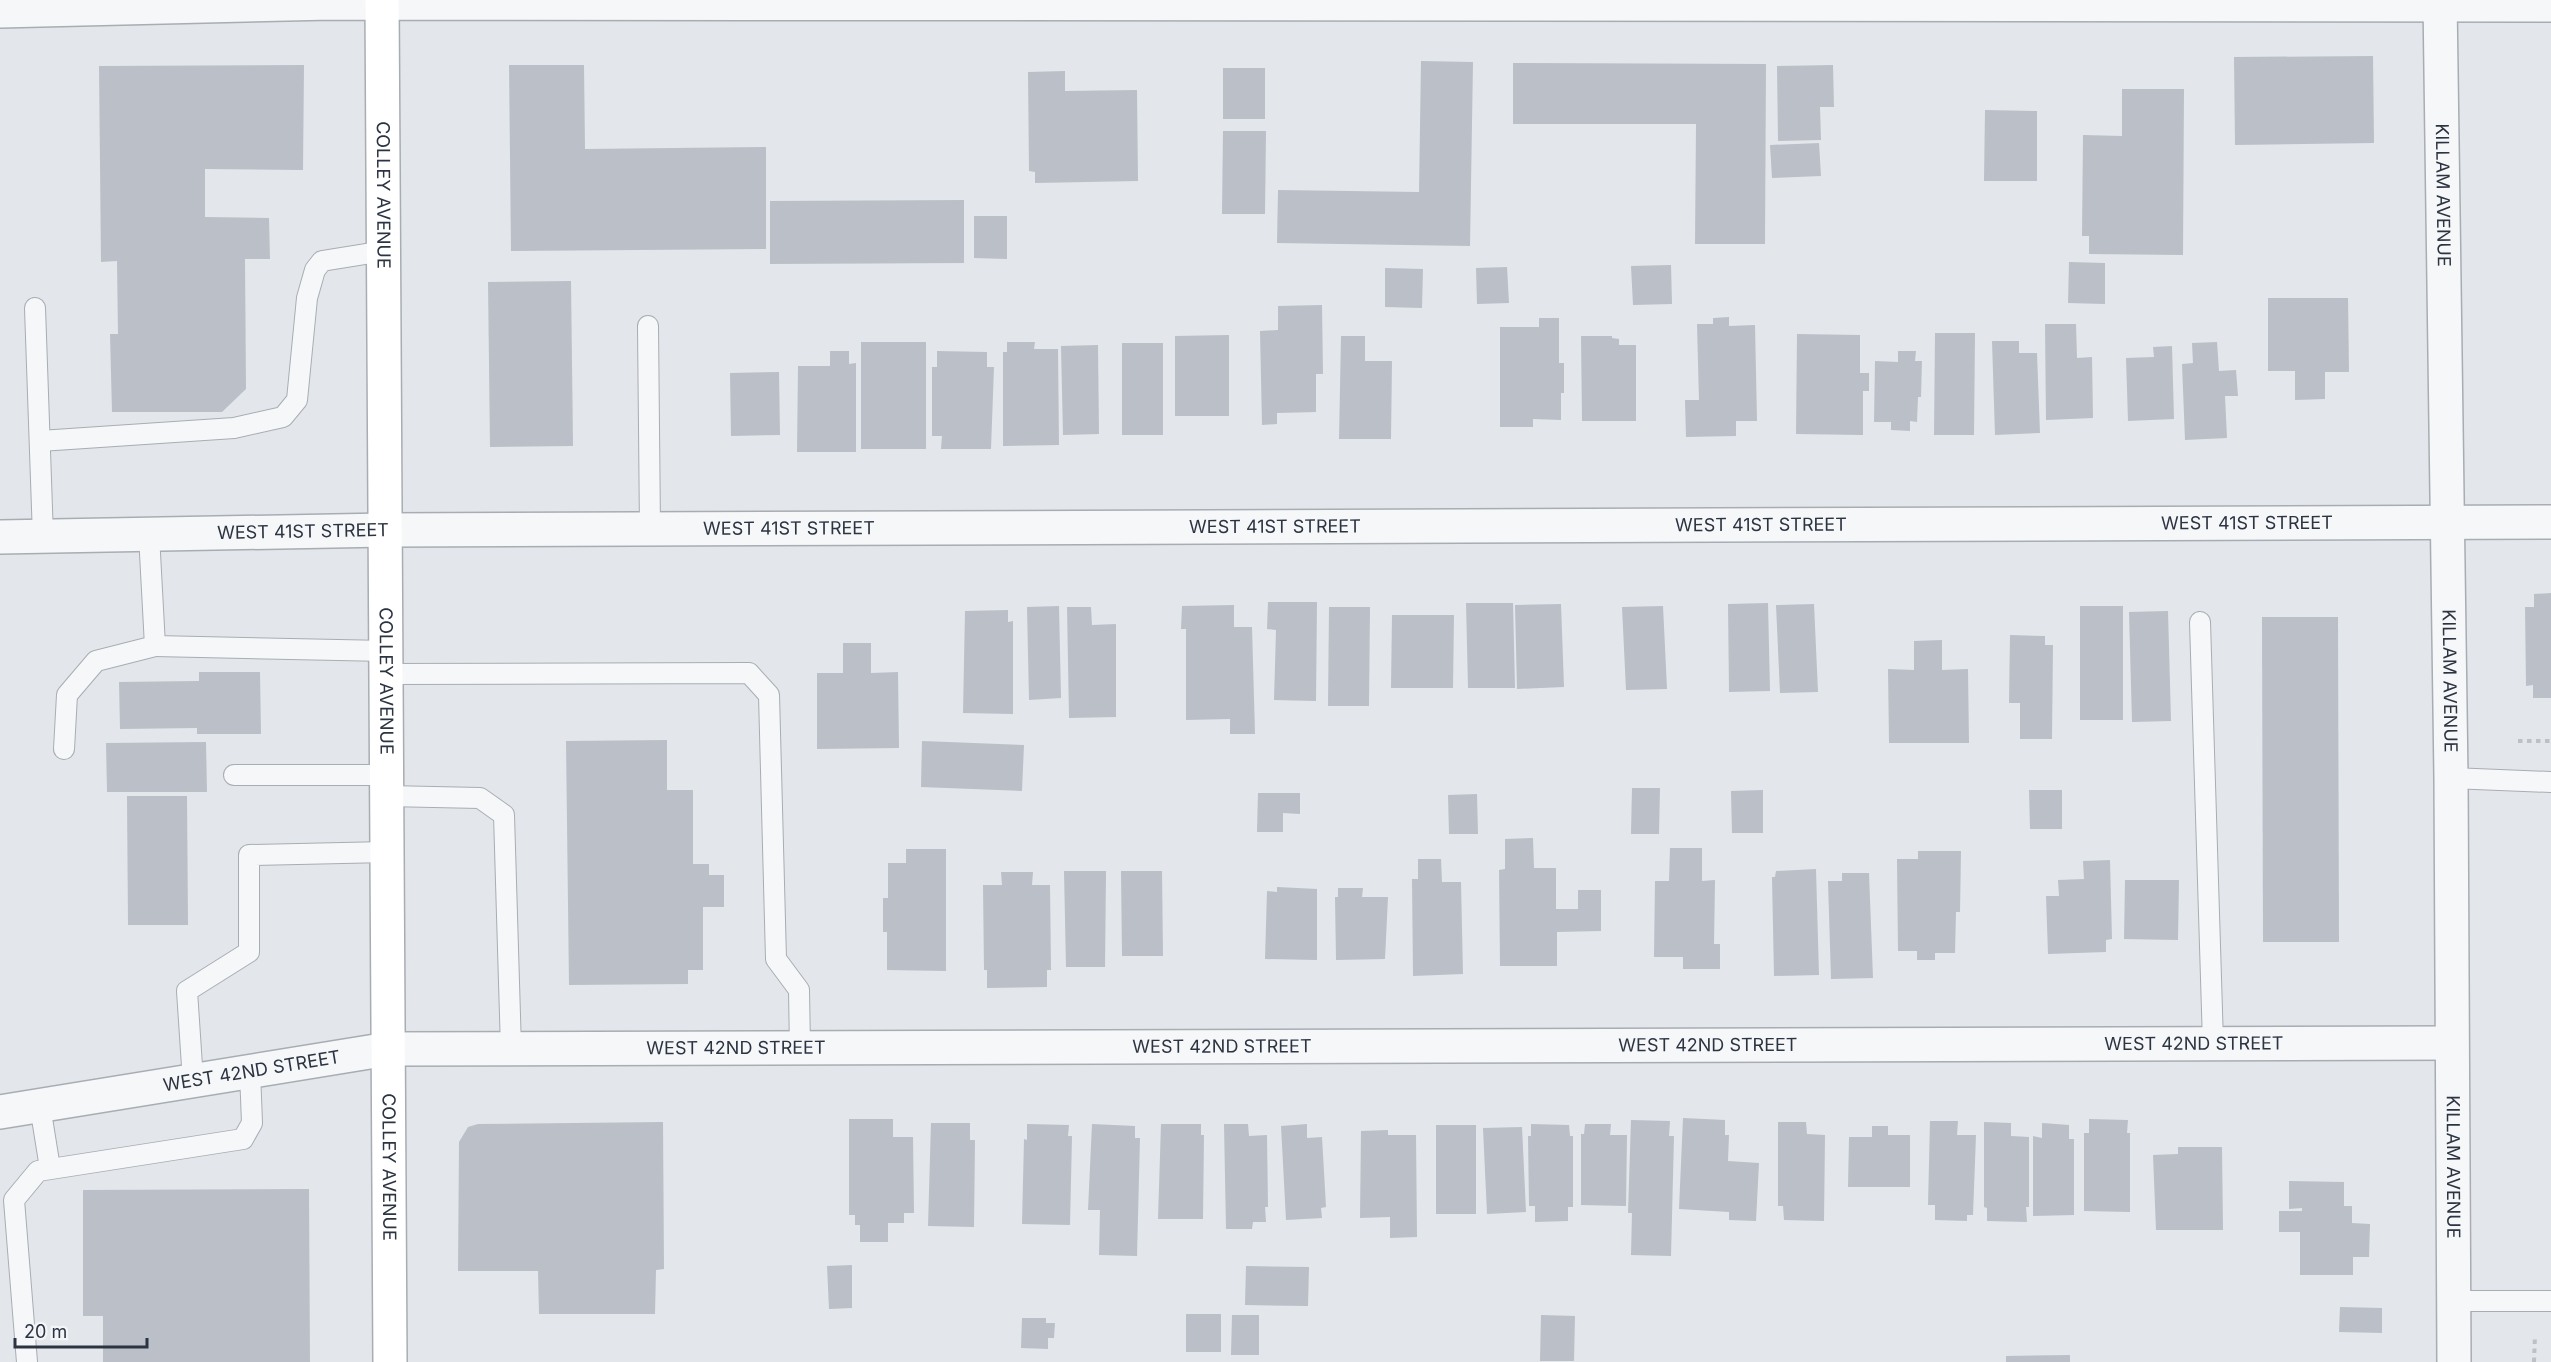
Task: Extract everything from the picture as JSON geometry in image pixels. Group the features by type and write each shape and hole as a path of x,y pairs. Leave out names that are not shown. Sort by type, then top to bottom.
{"main road":[{"name":"COLLEY AVENUE","path":"382,2 390,1362"}],"street":[{"path":"0,11 382,2 2440,3 2551,5"},
{"name":"KILLAM AVENUE","path":"2440,3 2451,778 2450,1042 2454,1362"},
{"name":"WEST 41ST STREET","path":"0,537 386,530 2551,522"},
{"name":"WEST 42ND STREET","path":"0,1112 388,1049 2450,1042"}],"lane":[{"path":"40,441 234,428 283,417 297,400 307,298 315,270 322,261 384,251"},
{"path":"35,308 43,537"},
{"path":"648,326 650,529"},
{"path":"149,535 155,646"},
{"path":"2200,622 2213,1043"},
{"path":"64,749 67,694 96,661 155,646 386,663 749,673 769,695 776,959 799,990 800,1048"},
{"path":"234,775 387,785 480,798 504,815 511,1049"},
{"path":"2451,778 2551,782"},
{"path":"193,1081 187,991 249,952 249,855 387,852"},
{"path":"27,1362 14,1200 38,1171 243,1138 252,1124 250,1072"},
{"path":"40,1106 50,1168"},
{"path":"2453,1301 2551,1301"}],"path":[{"path":"2518,741 2551,741"},
{"path":"2534,1362 2535,1335 2543,1334"}],"building":[{"path":"2373,56 2374,143 2235,145 2234,57"},
{"path":"1421,61 1473,62 1470,246 1277,243 1278,190 1419,192"},
{"path":"1513,63 1766,64 1765,244 1695,244 1696,124 1513,124"},
{"path":"304,65 303,170 205,169 205,217 269,218 270,259 245,259 246,389 222,412 112,412 110,334 118,334 117,261 101,262 99,66"},
{"path":"509,65 584,65 585,149 766,147 766,249 511,251"},
{"path":"1833,65 1834,107 1820,107 1821,140 1778,141 1777,66"},
{"path":"1223,68 1265,68 1265,119 1223,119"},
{"path":"1065,71 1065,91 1137,90 1138,181 1035,183 1035,172 1029,171 1028,72"},
{"path":"2122,89 2184,89 2183,255 2089,254 2089,236 2082,236 2083,135 2122,136"},
{"path":"1985,110 2037,111 2037,181 1984,181"},
{"path":"1223,131 1266,131 1265,214 1222,214"},
{"path":"1819,143 1821,176 1772,178 1770,145"},
{"path":"964,200 964,263 770,264 770,201"},
{"path":"974,216 1007,216 1007,259 974,258"},
{"path":"2069,262 2105,263 2105,304 2068,303"},
{"path":"1671,265 1672,304 1633,305 1631,266"},
{"path":"1507,267 1509,303 1477,304 1476,268"},
{"path":"1385,268 1423,269 1422,308 1385,307"},
{"path":"571,281 573,446 490,447 488,282"},
{"path":"2268,298 2348,298 2349,372 2325,372 2325,399 2295,400 2295,371 2268,371"},
{"path":"1322,305 1323,374 1316,374 1316,412 1277,413 1277,424 1262,425 1260,331 1278,330 1278,306"},
{"path":"1729,317 1729,326 1755,325 1757,421 1736,421 1736,436 1686,437 1685,400 1699,400 1697,324 1713,324 1713,318"},
{"path":"1539,318 1559,318 1559,363 1564,363 1561,420 1533,419 1533,427 1500,427 1500,327 1539,327"},
{"path":"2045,324 2076,324 2077,358 2092,357 2093,418 2046,420"},
{"path":"1935,333 1975,333 1974,435 1934,435"},
{"path":"1797,334 1860,335 1860,373 1869,373 1869,391 1863,391 1863,435 1796,434"},
{"path":"1229,335 1229,416 1175,416 1175,336"},
{"path":"1341,336 1365,336 1365,361 1392,361 1391,439 1339,439"},
{"path":"1581,336 1612,336 1612,338 1619,339 1619,345 1636,345 1636,421 1582,421"},
{"path":"1992,341 2019,341 2019,353 2037,353 2040,433 1995,435"},
{"path":"861,342 926,342 926,449 861,449"},
{"path":"1007,342 1035,342 1034,349 1058,349 1059,445 1003,446 1003,352 1007,352"},
{"path":"2217,342 2219,371 2236,370 2238,396 2225,396 2227,438 2185,440 2182,364 2193,363 2192,343"},
{"path":"1122,343 1163,343 1163,435 1122,435"},
{"path":"1098,345 1099,434 1063,435 1061,346"},
{"path":"2172,346 2174,419 2128,421 2126,358 2154,357 2153,347"},
{"path":"830,351 849,351 849,364 856,363 856,452 797,452 798,366 830,366"},
{"path":"937,351 987,352 987,367 994,367 991,449 941,449 942,436 932,436 932,367 937,367"},
{"path":"1898,351 1916,351 1915,361 1922,361 1921,397 1918,397 1917,422 1910,421 1910,431 1891,430 1891,422 1874,422 1875,361 1898,362"},
{"path":"779,372 780,435 731,436 730,373"},
{"path":"2551,593 2551,698 2533,698 2533,685 2526,686 2525,607 2534,607 2534,594"},
{"path":"1268,602 1317,602 1316,701 1274,700 1276,630 1267,629"},
{"path":"1466,603 1513,603 1515,688 1468,688"},
{"path":"1768,603 1770,691 1729,692 1728,604"},
{"path":"1561,604 1564,687 1517,689 1515,605"},
{"path":"1814,604 1818,692 1780,693 1776,605"},
{"path":"1234,605 1234,627 1252,627 1255,734 1230,734 1230,719 1186,720 1186,629 1181,629 1182,606"},
{"path":"1059,606 1061,698 1029,700 1027,607"},
{"path":"1663,606 1667,689 1626,690 1622,607"},
{"path":"2080,606 2123,606 2123,720 2080,720"},
{"path":"1067,607 1091,607 1092,625 1116,624 1116,717 1069,718"},
{"path":"1329,607 1370,607 1369,706 1328,706"},
{"path":"1008,610 1008,622 1013,621 1013,714 963,713 965,611"},
{"path":"2168,611 2171,721 2132,722 2129,612"},
{"path":"1392,615 1454,615 1453,688 1391,688"},
{"path":"2262,617 2338,617 2339,942 2263,942"},
{"path":"2010,635 2045,636 2045,645 2053,645 2052,739 2020,739 2020,703 2009,703"},
{"path":"1942,640 1942,670 1968,669 1969,743 1889,743 1888,669 1914,670 1914,641"},
{"path":"843,643 871,643 871,673 898,672 899,748 817,749 817,673 843,673"},
{"path":"199,672 260,672 261,734 197,734 197,728 120,729 119,682 199,681"},
{"path":"667,740 667,790 693,790 693,864 709,864 709,875 724,875 724,907 703,907 703,970 688,970 688,984 569,985 566,741"},
{"path":"922,741 1024,745 1022,791 921,787"},
{"path":"206,742 207,792 107,792 106,743"},
{"path":"1632,788 1660,788 1659,834 1631,834"},
{"path":"1763,790 1763,833 1732,833 1731,791"},
{"path":"2029,790 2062,790 2062,829 2030,829"},
{"path":"1258,793 1300,793 1300,814 1283,813 1283,832 1257,832"},
{"path":"1477,794 1478,834 1449,834 1448,795"},
{"path":"127,796 187,796 188,925 128,925"},
{"path":"1533,838 1534,868 1556,868 1556,909 1578,909 1578,890 1601,890 1601,931 1557,932 1557,966 1500,966 1499,870 1505,869 1505,839"},
{"path":"1670,848 1702,848 1702,881 1715,880 1714,944 1720,944 1720,969 1683,969 1683,957 1654,957 1655,881 1669,881"},
{"path":"906,849 946,849 946,971 887,970 887,932 883,932 883,898 888,898 888,863 906,863"},
{"path":"1918,851 1961,851 1960,912 1956,912 1955,953 1935,953 1935,960 1917,960 1917,951 1898,951 1897,859 1918,859"},
{"path":"1418,859 1441,859 1442,882 1461,882 1463,974 1413,976 1412,879 1418,879"},
{"path":"2110,860 2112,939 2106,940 2106,952 2048,954 2046,896 2059,896 2058,880 2084,879 2083,861"},
{"path":"1816,869 1819,975 1774,976 1772,877 1775,877 1776,871"},
{"path":"1064,871 1106,871 1105,967 1066,967"},
{"path":"1121,871 1162,871 1163,956 1122,956"},
{"path":"1001,872 1033,872 1032,885 1050,885 1051,970 1047,970 1047,987 987,988 987,970 984,970 983,885 1002,885"},
{"path":"1842,873 1869,873 1873,978 1831,979 1828,881 1842,881"},
{"path":"2125,880 2179,880 2178,940 2124,939"},
{"path":"1277,887 1317,889 1317,960 1265,959 1267,891 1277,892"},
{"path":"1338,888 1363,888 1362,897 1388,897 1385,959 1336,960 1335,897 1338,897"},
{"path":"1683,1118 1725,1120 1725,1135 1729,1135 1728,1161 1759,1163 1756,1221 1729,1220 1729,1212 1679,1209"},
{"path":"849,1119 893,1119 893,1137 913,1137 914,1213 904,1213 904,1223 888,1223 888,1242 860,1242 860,1225 855,1225 855,1215 849,1215"},
{"path":"2089,1119 2128,1120 2130,1212 2084,1211 2084,1133 2089,1133"},
{"path":"1631,1120 1670,1121 1669,1136 1674,1136 1671,1256 1631,1255 1632,1213 1628,1213"},
{"path":"1930,1121 1958,1121 1957,1135 1976,1135 1973,1215 1967,1215 1967,1221 1935,1220 1935,1205 1928,1205"},
{"path":"663,1122 664,1269 656,1270 655,1314 539,1314 538,1271 458,1271 459,1142 468,1127 478,1124"},
{"path":"1778,1122 1806,1122 1807,1134 1825,1135 1824,1221 1784,1220 1783,1206 1778,1206"},
{"path":"1984,1122 2011,1123 2011,1136 2029,1137 2027,1222 1987,1221 1987,1208 1984,1207"},
{"path":"931,1123 970,1123 970,1140 975,1140 974,1227 928,1226"},
{"path":"2042,1123 2069,1125 2069,1139 2074,1139 2074,1215 2033,1216 2033,1136 2042,1138"},
{"path":"1027,1124 1069,1125 1068,1136 1072,1136 1070,1225 1022,1224 1024,1139 1027,1140"},
{"path":"1092,1124 1135,1126 1135,1138 1140,1138 1137,1256 1099,1255 1100,1210 1088,1210"},
{"path":"1161,1124 1201,1124 1201,1135 1204,1135 1203,1219 1158,1219"},
{"path":"1224,1124 1248,1124 1249,1136 1267,1135 1268,1207 1265,1207 1266,1222 1253,1222 1252,1229 1226,1229"},
{"path":"1307,1124 1307,1138 1322,1137 1326,1207 1321,1208 1322,1218 1286,1220 1281,1126"},
{"path":"1531,1124 1569,1125 1570,1136 1573,1136 1573,1207 1568,1207 1568,1221 1535,1222 1535,1206 1529,1206 1528,1136 1531,1136"},
{"path":"1585,1124 1611,1124 1610,1135 1627,1135 1626,1206 1581,1205 1581,1134 1584,1134"},
{"path":"1436,1125 1476,1125 1476,1214 1436,1214"},
{"path":"1872,1126 1888,1126 1888,1135 1910,1135 1910,1187 1848,1187 1849,1137 1872,1137"},
{"path":"1522,1127 1526,1212 1487,1214 1483,1128"},
{"path":"1388,1130 1388,1135 1416,1135 1417,1237 1390,1238 1390,1217 1360,1218 1361,1131"},
{"path":"2178,1147 2222,1147 2223,1230 2156,1230 2153,1155 2178,1154"},
{"path":"2289,1181 2344,1182 2344,1206 2352,1206 2352,1223 2370,1224 2369,1257 2353,1257 2353,1275 2300,1275 2300,1232 2279,1232 2279,1211 2302,1211 2302,1208 2289,1209"},
{"path":"309,1189 310,1362 103,1362 103,1316 83,1316 83,1190"},
{"path":"852,1265 852,1308 829,1309 827,1266"},
{"path":"1246,1266 1309,1267 1308,1306 1245,1305"},
{"path":"2340,1307 2382,1308 2382,1333 2339,1332"},
{"path":"1186,1314 1221,1314 1221,1352 1186,1352"},
{"path":"1232,1315 1259,1315 1259,1355 1231,1355"},
{"path":"1541,1315 1575,1316 1574,1361 1540,1361"},
{"path":"1022,1318 1046,1318 1046,1323 1055,1323 1054,1338 1048,1338 1048,1349 1021,1348"},
{"path":"2070,1355 2070,1362 2006,1362 2006,1356"}]}
